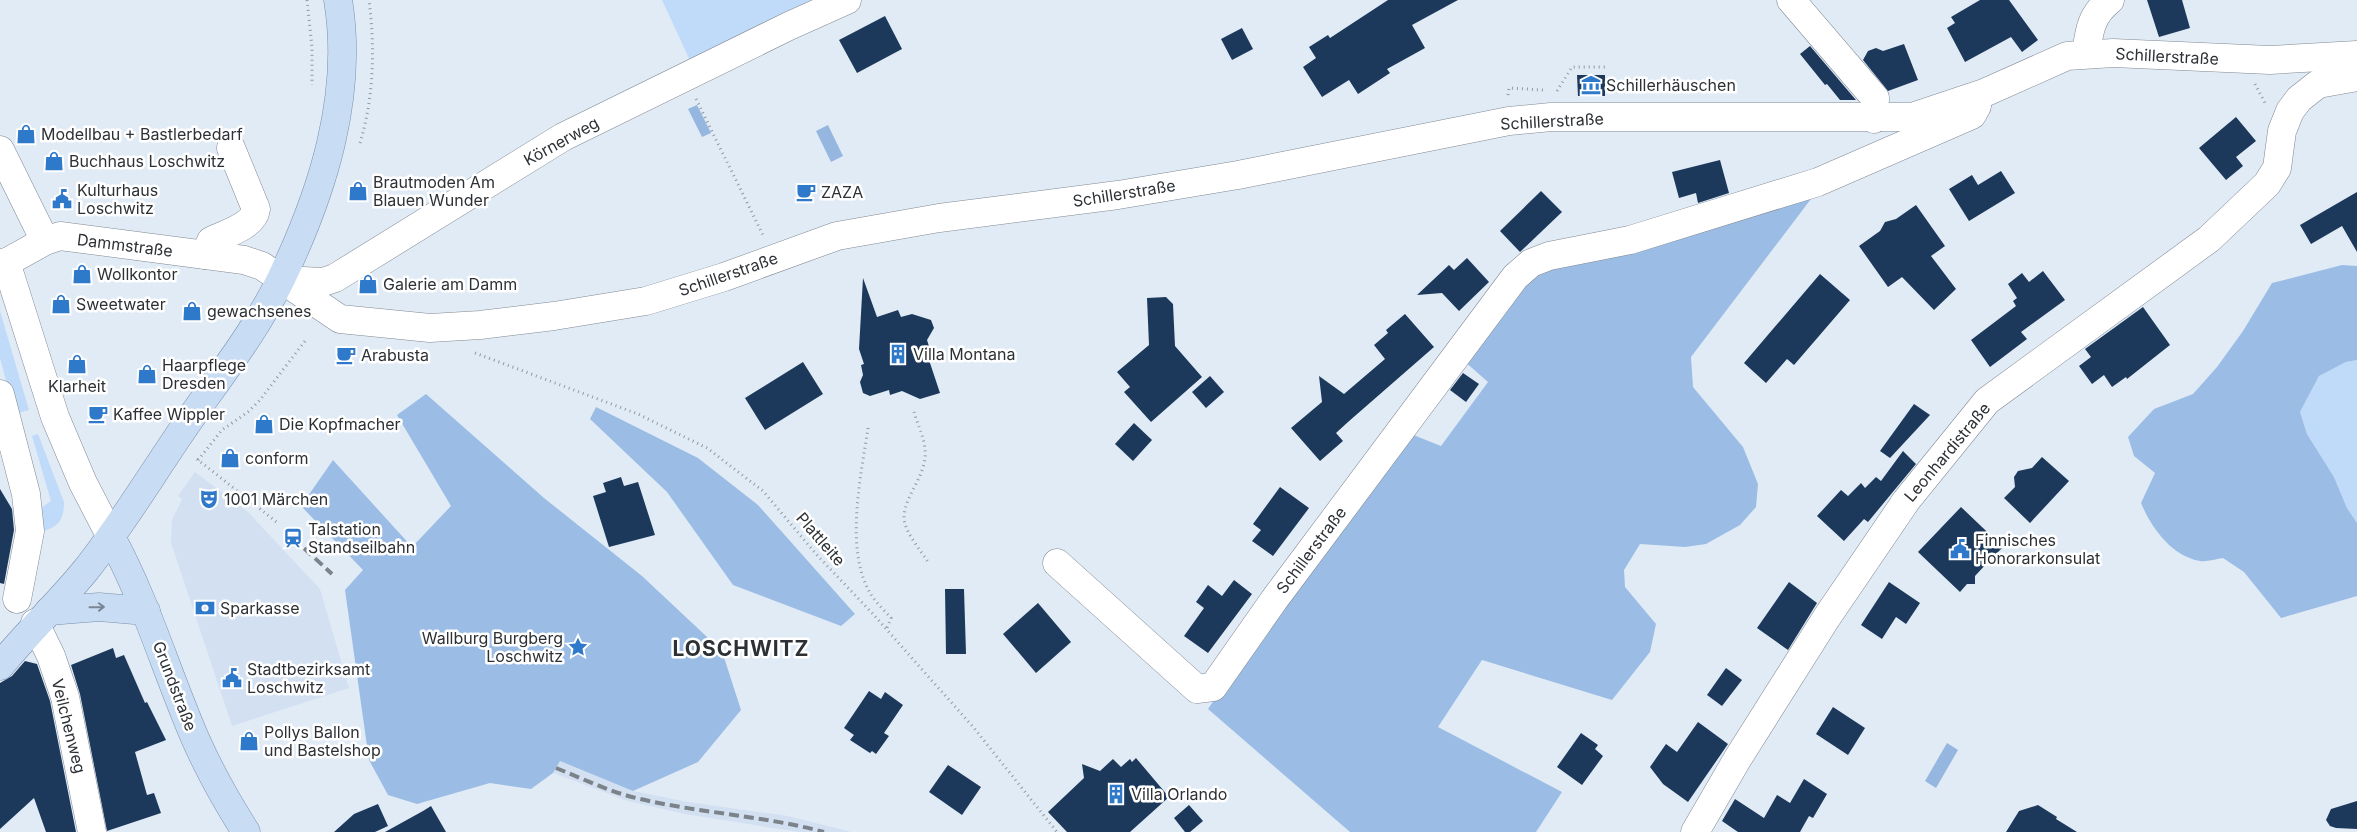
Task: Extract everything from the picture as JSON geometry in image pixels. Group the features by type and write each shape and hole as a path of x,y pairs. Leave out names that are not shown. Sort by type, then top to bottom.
{"main road":[{"path":"0,666 86,570 111,536 251,330 280,280 307,216 336,124 343,59 338,0"},
{"name":"Grundstraße","path":"111,536 128,568 146,611 195,738 246,832"},
{"path":"42,617 99,607 146,611"}],"street":[{"name":"Körnerweg","path":"280,280 323,282 335,278 563,137 789,26 847,0"},
{"path":"1791,0 1874,98 1874,119"},
{"path":"2086,54 2089,31 2094,16 2110,0"},
{"name":"Schillerstraße","path":"280,280 340,319 430,328 539,318 646,301 724,277 837,236 939,218 1118,195 1238,175 1509,121 1551,117 1874,119 1912,117 1984,93 2066,56 2086,54 2241,59 2312,59 2357,55"},
{"name":"Leonhardistraße","path":"1695,832 1738,758 1906,500 1987,401 2209,239 2267,184 2277,168 2282,132 2290,111 2299,99 2318,84 2357,77"},
{"name":"Schillerstraße","path":"1057,563 1197,689 1213,687 1274,600 1515,277 1531,263 1548,256 1630,240 1818,182 1972,115 1984,93"},
{"path":"205,255 211,240 250,221 256,216 256,209 231,148"},
{"path":"0,150 45,240 3,264 55,416 83,483 111,536"},
{"name":"Dammstraße","path":"45,240 60,236 244,260 262,266 280,280"},
{"path":"0,394 26,494 30,531 17,599"},
{"name":"Veilchenweg","path":"42,617 51,656 65,697 92,832"}],"path":[{"path":"307,0 312,47 312,88"},
{"path":"2241,59 2282,132"},
{"path":"1523,88 1557,91 1572,68 1606,67"},
{"path":"686,77 774,258"},
{"path":"198,460 222,430 248,412 260,400 305,341"},
{"name":"Plattleite","path":"493,359 638,414 707,448 763,491 816,554 974,728 1057,832"},
{"path":"914,412 926,449 921,476 906,506 904,519 910,536 928,562"},
{"path":"868,428 858,495 857,551 869,591 891,618 886,630"},
{"path":"174,441 279,524"}],"shaded area":[{"path":"662,0 833,0 692,65"},
{"path":"697,105 711,133 702,137 688,109"},
{"path":"828,125 843,156 831,162 816,131"},
{"path":"1817,191 1691,357 1693,387 1743,447 1758,484 1756,507 1740,525 1706,544 1685,547 1640,544 1624,570 1625,587 1656,624 1650,652 1612,700 1482,660 1438,727 1562,792 1536,832 1350,832 1208,709 1282,601 1411,434 1441,446 1488,382 1464,361 1535,272"},
{"path":"2342,265 2357,266 2357,360 2346,362 2319,376 2300,412 2307,434 2334,477 2347,508 2357,523 2357,596 2281,618 2244,572 2223,558 2200,561 2190,558 2171,547 2156,531 2141,503 2155,473 2134,456 2128,437 2154,409 2193,394 2217,367 2243,331 2272,283"},
{"path":"0,311 29,410 15,414 0,358"},
{"path":"2357,360 2357,523 2347,508 2334,477 2307,434 2300,412 2319,376 2346,362"},
{"path":"426,394 544,498 642,576 722,651 741,710 698,762 633,791 560,761 553,773 531,789 490,783 417,804 388,795 369,760 345,590 363,570 301,506 333,460 412,547 451,506 397,415"},
{"path":"596,407 698,458 758,505 855,614 841,626 733,585 667,492 590,419"},
{"path":"38,434 64,502 60,521 57,525 43,531 41,508 51,501 32,436"},
{"path":"195,472 248,512 320,589 349,688 232,726 171,543 172,520 182,499 178,496"},
{"path":"1947,743 1958,750 1936,788 1925,781"},
{"path":"560,761 633,791 688,802 788,816 851,832 798,832 685,814 628,801 553,773"}],"building":[{"path":"1388,0 1458,0 1412,25 1425,48 1387,69 1390,73 1358,94 1349,80 1322,97 1303,67 1316,58 1309,47 1328,35 1330,38"},
{"path":"1980,0 2009,0 2038,40 2022,52 2011,37 1965,62 1947,28 1955,23 1951,17"},
{"path":"2147,0 2182,0 2190,28 2159,37"},
{"path":"885,16 902,49 857,73 839,40"},
{"path":"1242,28 1253,49 1232,60 1221,39"},
{"path":"1904,44 1918,80 1888,91 1863,60 1868,51 1876,48 1883,51"},
{"path":"1810,46 1856,100 1840,100 1827,84 1825,85 1800,54"},
{"name":"Schillerhäuschen","path":"1577,75 1605,75 1605,96 1578,96"},
{"path":"2236,117 2256,141 2236,157 2243,166 2226,180 2199,148"},
{"path":"1720,160 1729,193 1698,203 1696,193 1679,198 1672,172"},
{"path":"2001,171 2015,193 1969,221 1949,189 1972,175 1978,185"},
{"path":"1541,191 1562,212 1520,252 1500,231"},
{"path":"2357,192 2357,252 2342,226 2311,244 2300,225"},
{"path":"1916,205 1945,246 1931,256 1956,289 1934,310 1902,277 1888,287 1859,246 1880,231 1885,222 1896,219"},
{"path":"1467,258 1489,282 1459,311 1442,293 1417,295 1449,265 1454,270"},
{"path":"2043,271 2065,300 2021,332 2027,339 1990,367 1971,340 2016,306 2013,301 2017,298 2008,284 2022,273 2029,282"},
{"path":"1820,274 1850,300 1794,365 1787,359 1766,383 1744,363"},
{"name":"Villa Montana","path":"863,278 877,317 898,310 901,317 912,314 931,320 934,328 927,340 932,356 928,357 940,393 920,399 902,391 890,395 889,390 870,396 863,393 860,382 863,375 861,365 864,364 859,349"},
{"path":"1166,297 1173,304 1175,346 1202,377 1151,422 1124,392 1130,387 1117,372 1149,345 1147,298"},
{"path":"2143,307 2170,345 2127,379 2126,377 2112,387 2104,375 2092,384 2079,366 2091,357 2085,349"},
{"path":"1405,314 1434,347 1336,433 1343,441 1320,461 1291,428 1322,402 1319,376 1344,394 1385,359 1374,345 1388,333 1386,330"},
{"path":"803,362 823,394 765,430 745,398"},
{"path":"1463,373 1479,384 1466,402 1450,390"},
{"path":"1210,376 1224,392 1206,408 1192,392"},
{"path":"1914,404 1930,415 1890,458 1880,451"},
{"path":"1134,423 1152,440 1133,461 1115,444"},
{"path":"1903,451 1916,464 1868,522 1864,519 1844,541 1817,516 1841,490 1848,496 1861,483 1865,488 1876,477 1881,481"},
{"path":"2042,457 2069,481 2030,523 2004,498 2015,487 2014,477 2018,471 2032,468"},
{"path":"621,477 624,486 638,482 655,535 609,547 593,496 606,492 603,483"},
{"path":"1280,487 1309,508 1273,556 1252,541 1261,530 1253,524"},
{"path":"0,489 12,509 14,530 4,584 0,583"},
{"name":"Finnisches Honorarkonsulat","path":"1961,507 2003,547 1996,554 1996,562 1988,562 1975,576 1975,584 1967,584 1960,592 1918,552"},
{"path":"1234,580 1252,594 1208,653 1184,636 1204,608 1196,602 1208,585 1222,596"},
{"path":"1789,582 1817,603 1788,650 1757,628"},
{"path":"1889,582 1920,603 1906,624 1896,617 1882,639 1861,625"},
{"path":"945,589 964,589 966,654 946,654"},
{"path":"1038,603 1071,642 1036,673 1003,634"},
{"path":"113,648 116,658 124,655 145,703 147,702 166,740 135,752 147,795 154,793 161,813 107,831 80,694 71,665"},
{"path":"25,661 37,664 50,701 76,832 46,832 34,798 0,829 0,683 12,676"},
{"path":"1726,668 1742,680 1722,706 1707,695"},
{"path":"869,691 881,699 885,692 903,705 884,733 889,736 876,754 872,751 870,753 850,740 854,735 844,728"},
{"path":"1833,707 1865,728 1848,755 1816,734"},
{"path":"1698,722 1728,744 1688,802 1663,784 1650,767 1666,744 1677,752"},
{"path":"1581,733 1598,745 1595,749 1603,756 1582,785 1557,767"},
{"name":"Villa Orlando","path":"1136,758 1169,797 1130,832 1067,832 1048,812 1084,778 1082,764 1100,771 1113,759 1121,767 1130,759 1132,762"},
{"path":"948,765 981,787 962,815 929,792"},
{"path":"1804,779 1827,794 1813,818 1809,816 1800,832 1738,832 1722,821 1735,799 1764,818 1777,795 1790,803"},
{"path":"2357,801 2357,829 2330,826 2326,820 2331,809"},
{"path":"378,804 388,826 375,832 334,832 354,814"},
{"path":"1189,805 1203,821 1190,832 1185,832 1174,818"},
{"path":"2038,805 2077,832 2006,832 2019,811"},
{"path":"431,806 446,832 385,832 423,811"}],"railway":[{"path":"293,538 332,574"},
{"path":"556,768 632,797 680,807 800,826 824,832"}],"place":[{"name":"Schillerhäuschen","path":"1591,85"},
{"name":"Modellbau + Bastlerbedarf","path":"26,134"},
{"name":"Buchhaus Loschwitz","path":"54,161"},
{"name":"Brautmoden Am Blauen Wunder","path":"358,191"},
{"name":"ZAZA","path":"806,192"},
{"name":"Kulturhaus Loschwitz","path":"62,199"},
{"name":"Wollkontor","path":"82,274"},
{"name":"Galerie am Damm","path":"368,284"},
{"name":"Sweetwater","path":"61,304"},
{"name":"gewachsenes","path":"192,311"},
{"name":"Villa Montana","path":"898,354"},
{"name":"Arabusta","path":"346,355"},
{"name":"Klarheit","path":"77,364"},
{"name":"Haarpflege Dresden","path":"147,374"},
{"name":"Kaffee Wippler","path":"98,414"},
{"name":"Die Kopfmacher","path":"264,424"},
{"name":"conform","path":"230,458"},
{"name":"1001 Märchen","path":"209,499"},
{"name":"Talstation Standseilbahn","path":"293,538"},
{"name":"Finnisches Honorarkonsulat","path":"1960,549"},
{"name":"Sparkasse","path":"205,608"},
{"name":"Wallburg Burgberg Loschwitz","path":"578,647"},
{"name":"Stadtbezirksamt Loschwitz","path":"232,678"},
{"name":"Pollys Ballon und Bastelshop","path":"249,741"},
{"name":"Villa Orlando","path":"1116,794"}],"district":[{"name":"LOSCHWITZ","path":"741,648"}]}
